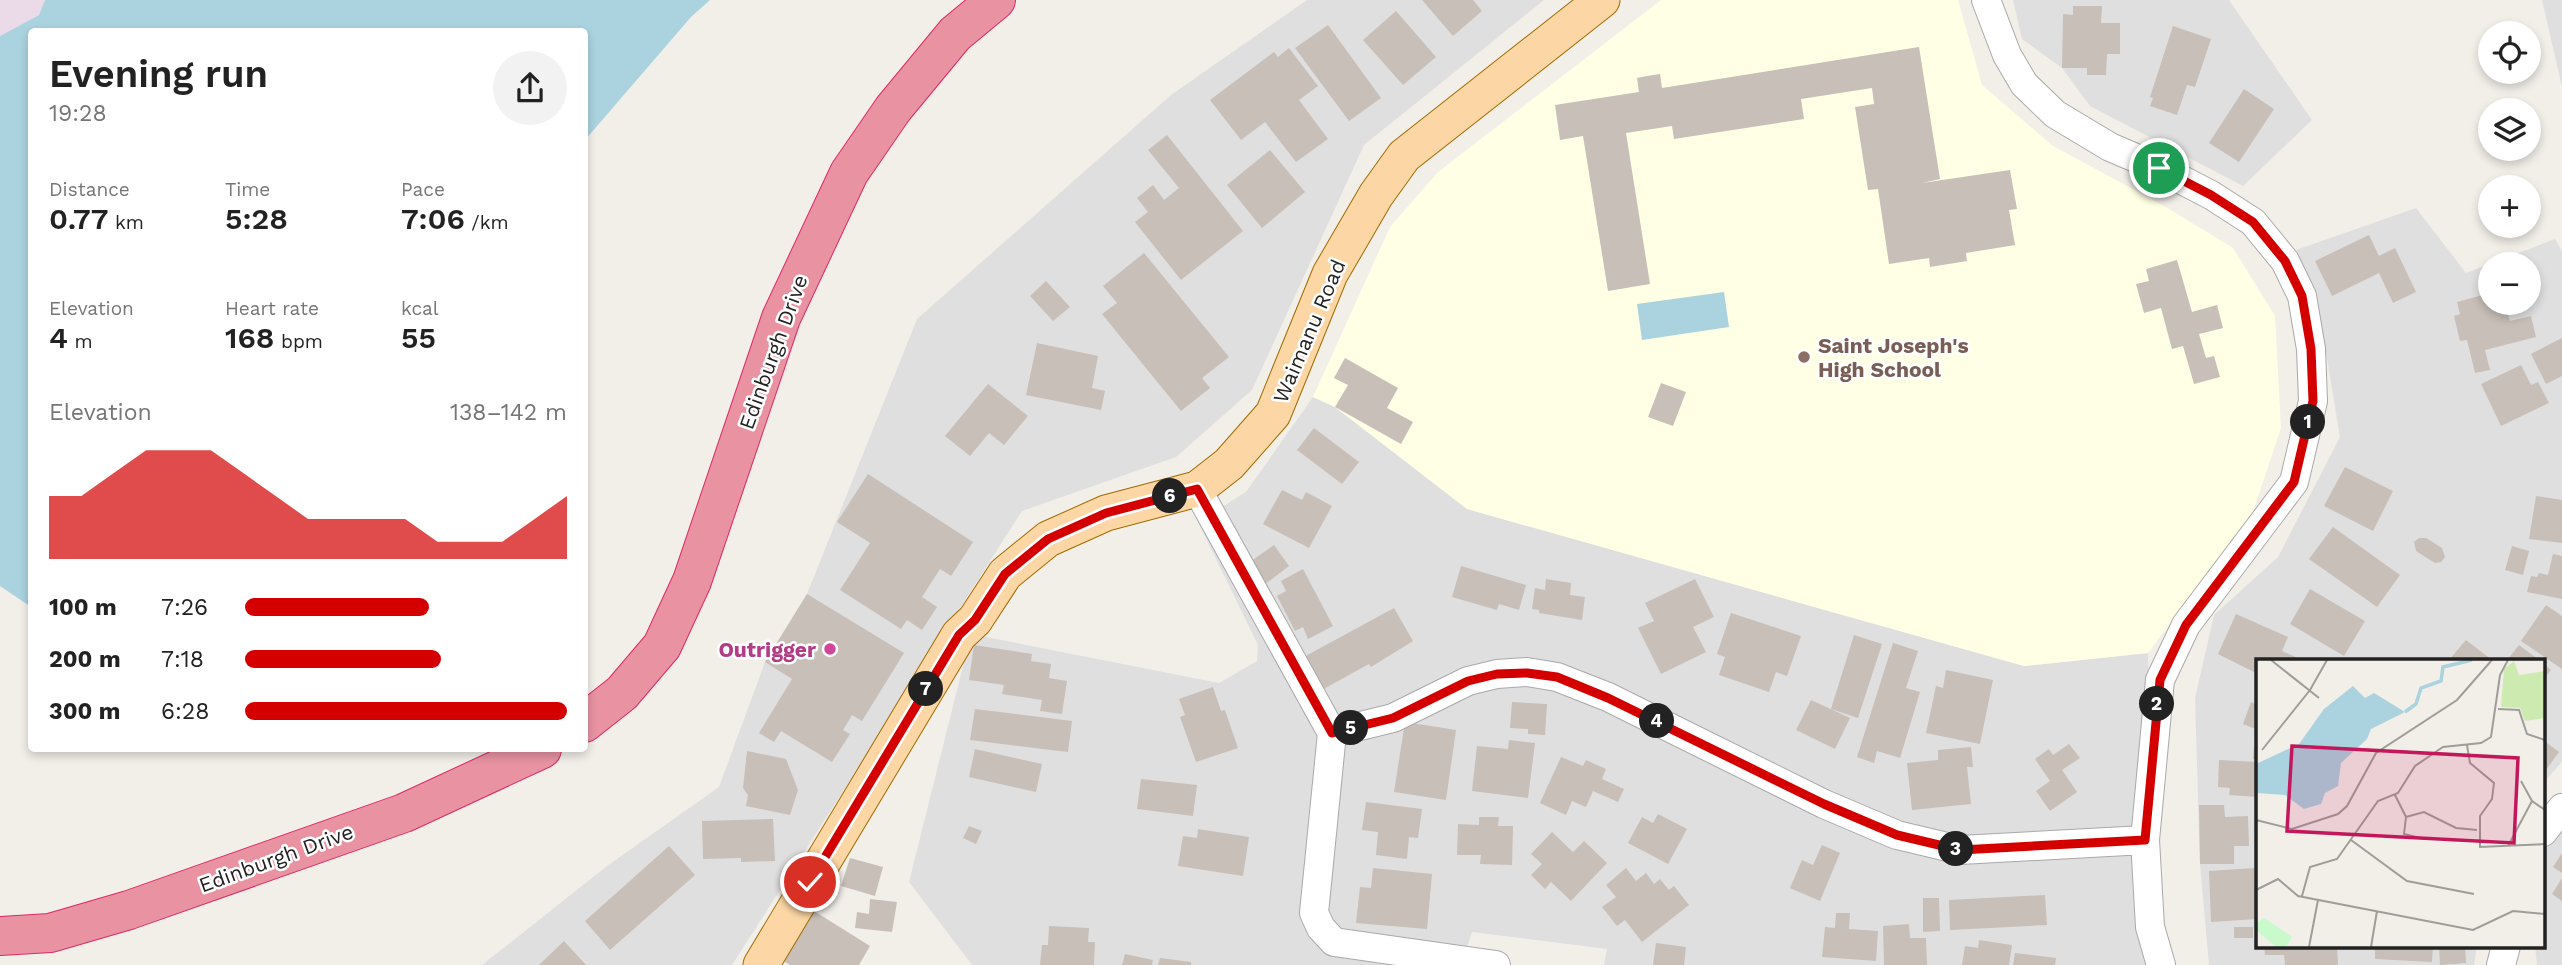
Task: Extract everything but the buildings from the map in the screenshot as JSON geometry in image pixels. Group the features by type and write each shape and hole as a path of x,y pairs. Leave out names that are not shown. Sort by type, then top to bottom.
{"highway":[{"name":"Edinburgh Drive","path":"588,720 621,693 662,646 692,581 781,318 849,173 893,109 956,34 996,0"},
{"name":"Edinburgh Drive","path":"0,936 50,933 129,910 404,813 536,752"}],"main road":[{"name":"Waimanu Road","path":"761,965 959,635 975,620 1005,574 1048,539 1106,513 1197,489 1229,464 1273,415 1330,274 1376,195 1404,156 1602,0"}],"street":[{"path":"1986,0 2007,55 2024,84 2055,114 2110,147 2211,195 2253,222 2285,261 2302,296 2311,349 2313,401 2294,482 2186,625 2160,680 2145,840 2150,927 2161,965"},
{"path":"1197,489 1332,733 1314,913 1321,928 1334,942 1496,965"},
{"path":"1332,733 1393,718 1468,681 1497,674 1527,673 1557,677 1608,698 1824,804 1897,835 1960,850 2145,840"},
{"path":"2544,831 2562,808"},
{"path":"2501,965 2505,948"}],"shaded area":[{"path":"0,0 45,0 39,15 0,36"},
{"path":"1307,0 1544,0 1364,145 1252,390 1176,457 1022,511 732,965 482,965 607,866 719,787 765,662 807,594 917,319 1171,95"},
{"name":"Saint Joseph's High School","path":"1661,0 1958,0 1982,85 2053,146 2166,207 2233,248 2275,316 2281,428 2253,512 2148,653 2024,666 1467,509 1335,407 1313,397 1390,227 1438,172"},
{"path":"2013,0 2229,0 2312,120 2243,186 2090,106 2062,68 2022,39"},
{"path":"2542,0 2562,0 2562,87"},
{"path":"2416,208 2466,273 2478,268 2478,315 2541,315 2541,252 2521,252 2555,239 2562,251 2562,762 2544,782 2544,659 2256,659 2256,948 2477,948 2474,965 2209,965 2200,864 2195,698 2214,615 2278,557 2340,437 2318,304 2296,250"},
{"path":"1313,397 1335,407 1467,509 2024,666 2148,653 2155,965 1604,965 1607,949 1472,932 1461,965 972,965 909,882 971,634 1219,683 1257,661 1258,645 1198,522 1246,492"},
{"path":"2562,822 2562,965 2537,965 2535,948 2544,948 2544,851"}],"water":[{"path":"45,0 710,0 691,17 588,137 588,28 28,28 28,605 0,586 0,36 39,15"},
{"path":"1724,292 1729,327 1642,340 1637,304"}],"place":[{"name":"Saint Joseph's High School","path":"1804,357"},
{"name":"Outrigger","path":"830,649"}],"route":[{"path":"810,882 959,635 975,620 1005,574 1048,539 1106,513 1197,489 1332,733 1393,718 1468,681 1497,674 1527,673 1557,677 1608,698 1824,804 1897,835 1960,850 2145,840 2160,680 2186,625 2294,482 2313,401 2311,349 2302,296 2285,261 2253,222 2211,195 2159,168"}]}
